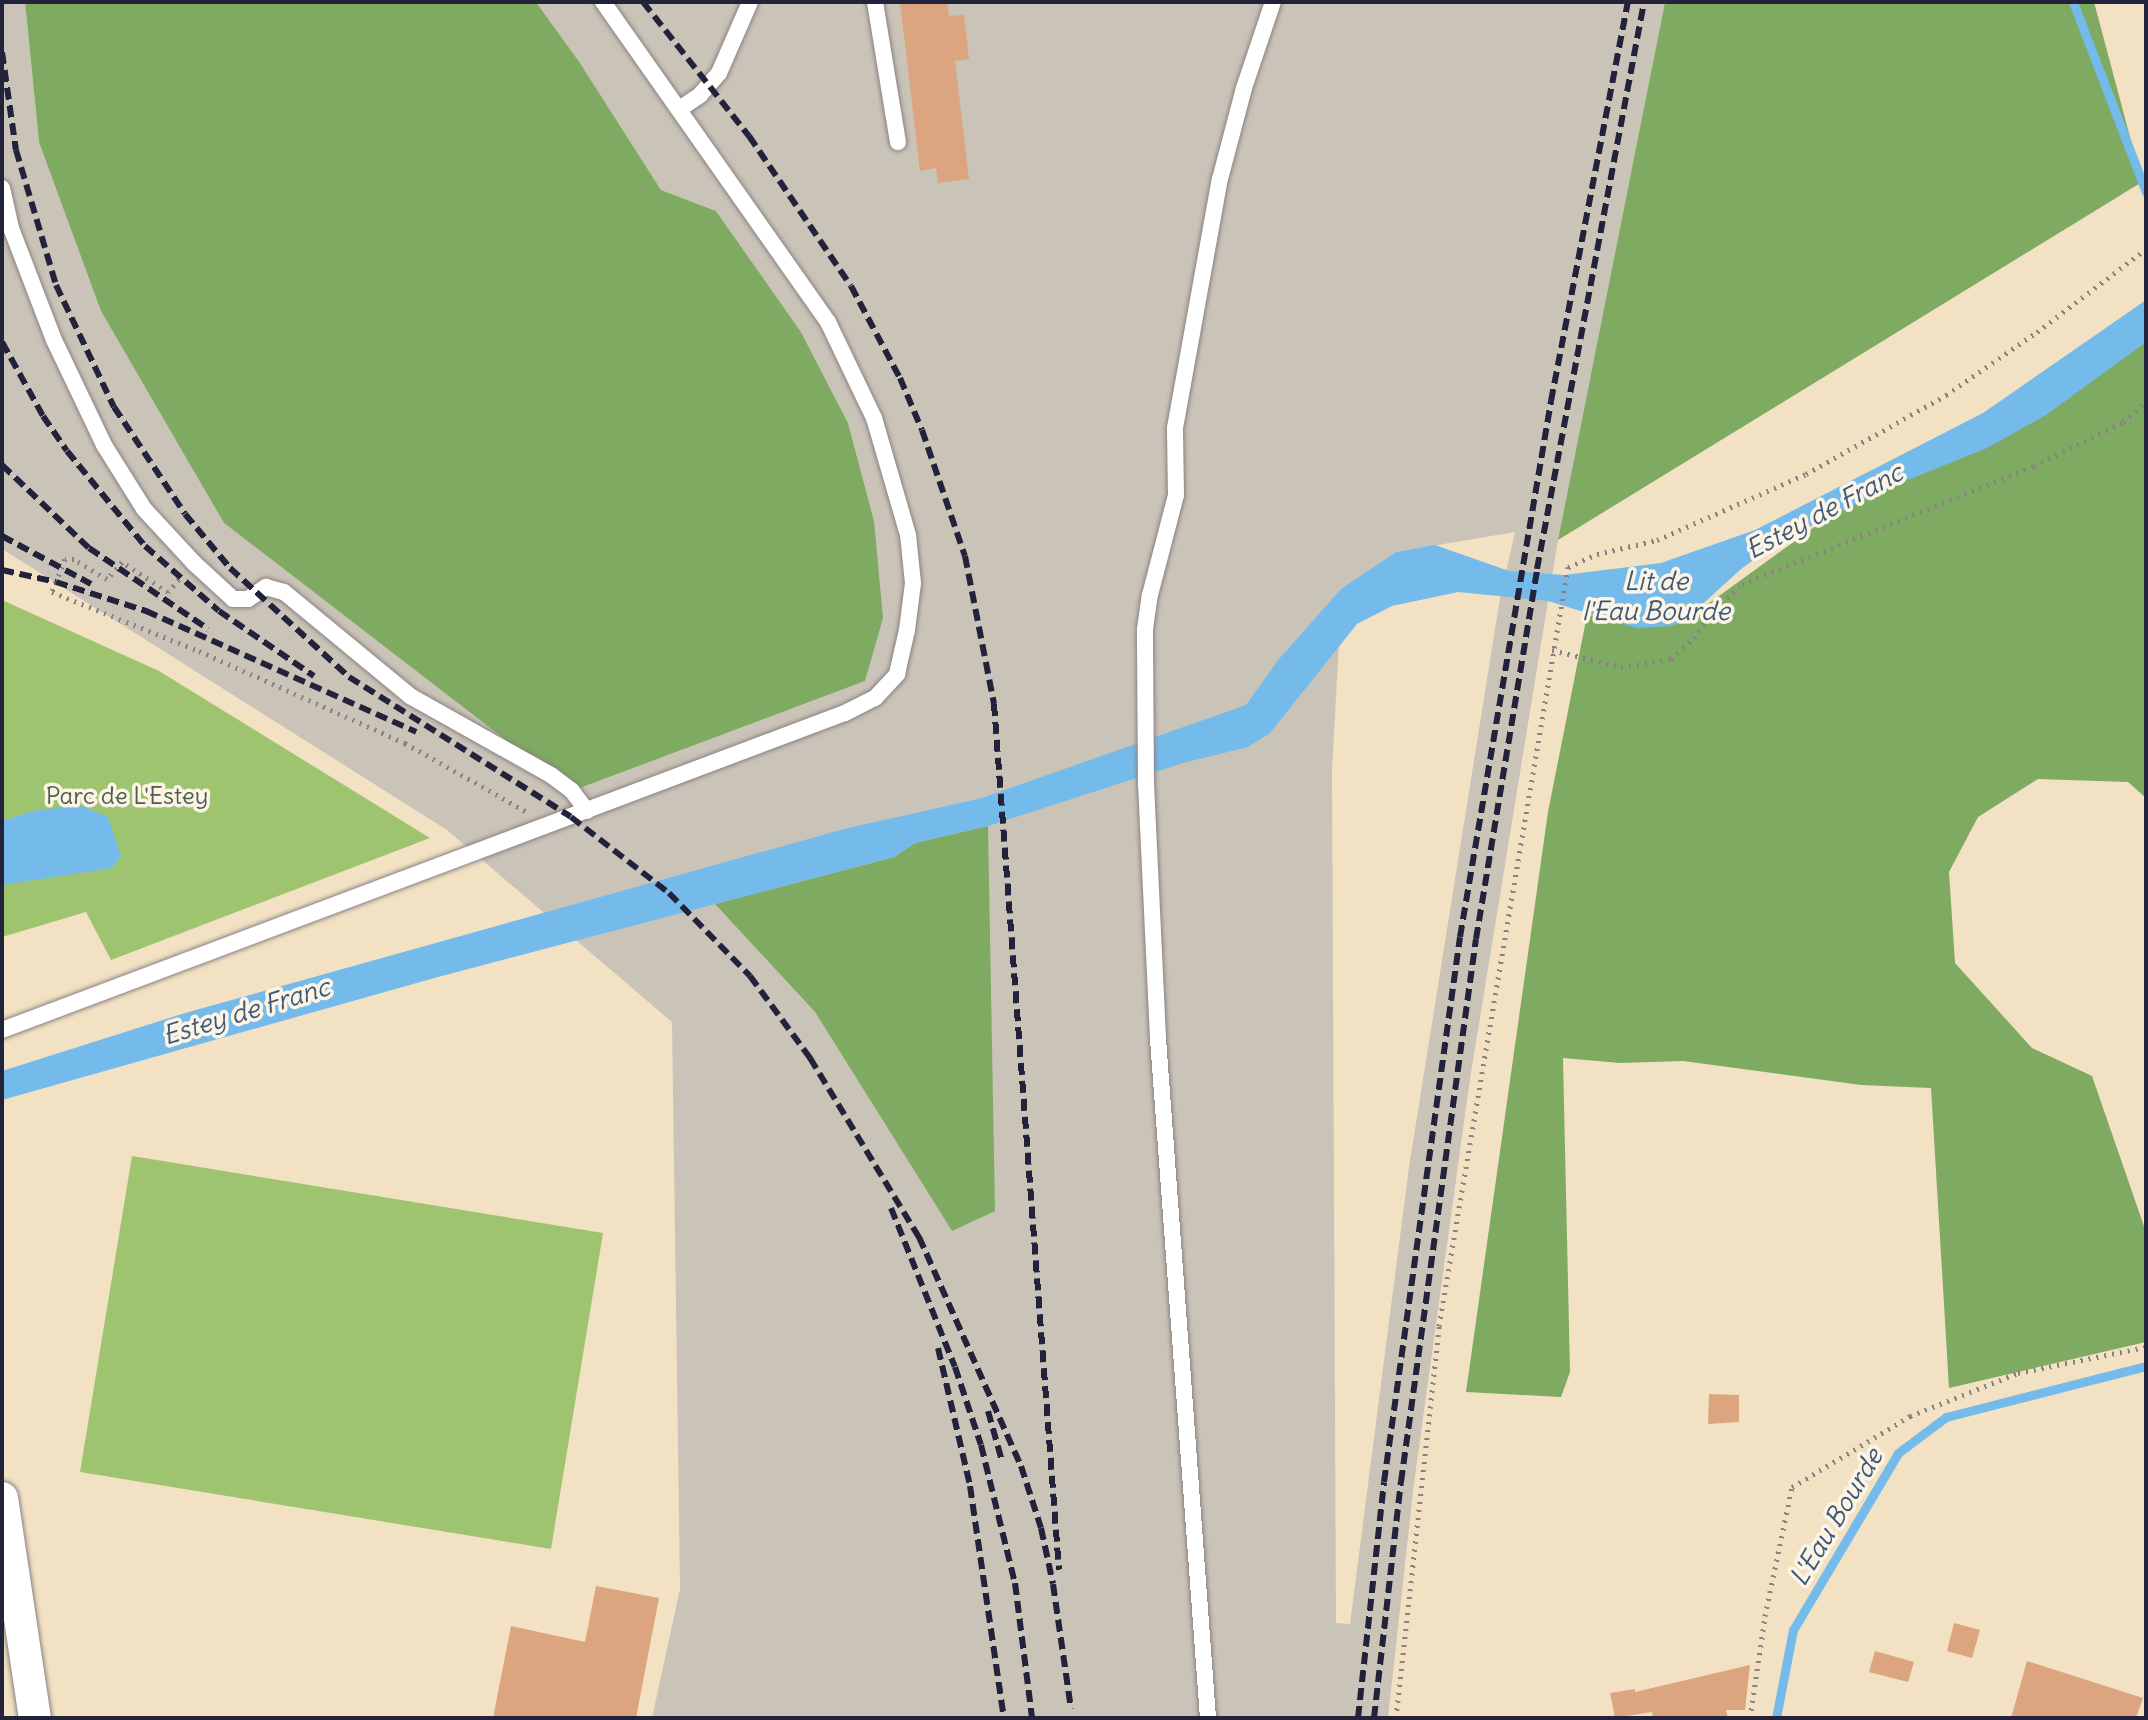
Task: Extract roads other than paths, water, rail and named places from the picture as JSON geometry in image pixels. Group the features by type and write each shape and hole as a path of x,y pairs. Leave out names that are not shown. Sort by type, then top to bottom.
{"street":[{"path":"2,1498 13,1632 35,1718"}],"lane":[{"path":"2,1030 103,989 845,713 875,698 897,674 913,583 908,535 874,418 828,322 681,108 603,2"},
{"path":"681,108 700,95 719,73 750,2"},
{"path":"875,2 898,142"},
{"path":"1208,1718 1158,1038 1146,785 1145,629 1150,595 1176,495 1175,428 1220,179 1244,88 1273,2"},
{"path":"2,188 11,228 54,340 104,445 144,509 194,563 233,599 248,599 266,587 284,592 410,696 551,775 572,791 587,811"}],"water":[{"name":"Lit de l'Eau Bourde","path":"2146,300 2146,342 2046,415 1987,448 1893,486 1780,541 1741,569 1683,622 1637,628 1548,601 1458,592 1392,606 1357,624 1270,733 1248,747 1183,763 988,826 915,843 894,857 438,977 2,1100 2,1071 185,1013 844,829 982,798 1246,705 1279,659 1342,588 1396,552 1435,545 1509,571 1564,575 1661,563 1755,530 1983,413"},
{"path":"80,805 108,817 121,856 112,868 2,885 2,821 33,811"}],"waterway":[{"path":"2073,2 2146,192"},
{"name":"L'Eau Bourde","path":"1776,1718 1793,1630 1898,1453 1946,1417 2146,1366"}],"railway":[{"path":"643,2 749,136 851,286 900,378 922,430 965,556 994,704 1059,1570"},
{"path":"1358,1718 1384,1482 1460,937 1551,401 1628,2"},
{"path":"1374,1718 1401,1482 1476,939 1537,569 1644,2"},
{"path":"2,52 16,150 56,285 114,407 185,514 230,568 349,677 571,817 669,893 750,976 810,1058 919,1237 1021,1466 1041,1528 1053,1584 1071,1709"},
{"path":"2,342 43,416 67,451 145,546 219,611 314,676"},
{"path":"2,465 89,548 208,629"},
{"path":"2,536 91,584"},
{"path":"2,570 56,582 146,611 416,732"},
{"path":"891,1208 955,1367 981,1445 1015,1583 1032,1718"},
{"path":"938,1348 970,1486 1004,1718"},
{"path":"988,1411 1002,1461"}],"water label":[{"name":"Estey de Franc","path":"1824,511"},
{"name":"Estey de Franc","path":"246,1011"}],"park label":[{"name":"Parc de L'Estey","path":"127,796"}]}
